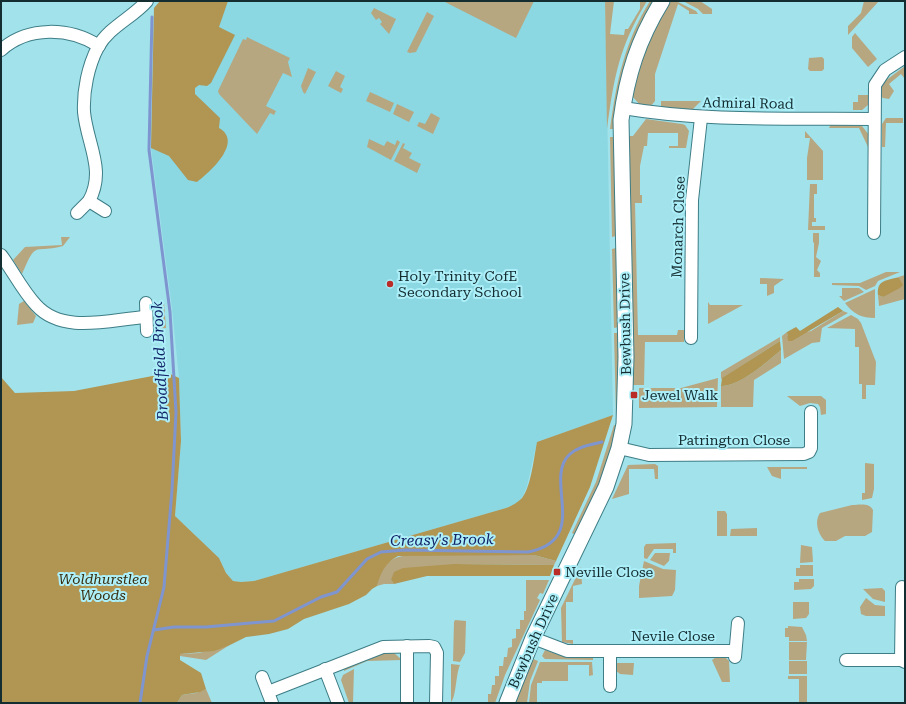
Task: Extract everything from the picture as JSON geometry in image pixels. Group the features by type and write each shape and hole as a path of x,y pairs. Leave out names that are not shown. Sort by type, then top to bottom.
{"street":[{"path":"77,213 89,201 93,194 97,177 97,167 86,125 84,100 88,73 99,46 108,35 147,1"},
{"name":"Bewbush Drive","path":"507,703 533,638 606,486 619,448 624,424 626,380 620,133 623,108 636,50 643,34 662,1"},
{"path":"1,50 11,43 27,36 50,31 76,35 99,46"},
{"path":"874,233 874,90 877,80 885,70 905,57"},
{"name":"Admiral Road","path":"623,108 701,118 874,119"},
{"name":"Monarch Close","path":"691,338 692,200 701,118"},
{"path":"89,201 104,212"},
{"path":"1,255 35,305 52,319 62,322 84,324 146,317"},
{"path":"146,303 147,330"},
{"name":"Patrington Close","path":"619,448 649,455 804,454 809,452 811,448 811,412"},
{"path":"846,660 903,661 902,587"},
{"name":"Nevile Close","path":"533,638 560,650 735,654 738,624"},
{"path":"407,646 407,703"},
{"path":"262,677 270,698 326,669 383,647 432,646 436,650 436,703"},
{"path":"610,651 610,686"},
{"path":"326,669 338,703"}],"shaded area":[{"name":"Holy Trinity CofE Secondary School","path":"160,1 605,1 613,415 537,442 527,486 523,496 516,504 254,581 241,582 233,581 226,573 219,558 175,516 181,441 179,378 172,308 151,148 154,8"},
{"path":"443,1 534,1 516,38"},
{"path":"605,1 614,1 610,34 624,35 625,29 628,29 640,9 640,1 647,1 630,33 619,63 612,94 607,129"},
{"path":"650,1 654,2 615,129 610,129 615,95 623,62 634,31"},
{"path":"670,1 676,1 696,11 698,14 689,14 689,11 678,4 655,74 655,101 651,106 640,105 632,96 637,65 657,22"},
{"path":"683,1 700,1 712,9 712,14 703,14 698,9"},
{"path":"864,1 879,1 848,35 848,26 861,13"},
{"path":"374,8 396,19 389,34 380,24 382,22 379,18 376,20 371,13"},
{"path":"427,12 434,16 416,52 407,52"},
{"path":"855,33 877,59 868,67 852,48 852,37"},
{"path":"247,37 290,58 288,62 292,77 283,73 266,106 276,111 274,115 270,113 257,134 219,94 218,91 243,39 246,40"},
{"path":"822,57 824,59 824,69 822,71 810,71 808,69 809,58"},
{"path":"905,66 905,79 901,74 889,84 894,91 889,99 880,96 881,84"},
{"path":"308,68 316,72 305,94 301,86"},
{"path":"336,71 345,76 340,87 343,89 341,93 328,86"},
{"path":"370,92 394,103 390,112 366,101"},
{"path":"858,95 869,95 868,105 862,110 853,110 853,102 858,102"},
{"path":"661,101 701,101 690,112 661,109"},
{"path":"397,104 414,112 409,122 393,114"},
{"path":"431,113 440,118 433,134 417,126 419,122 425,124"},
{"path":"886,118 903,118 903,123 886,123 885,147 882,147 882,124"},
{"path":"646,119 682,124 685,125 689,131 686,148 669,148 669,146 678,146 678,133 648,133 647,146 644,146 640,166 640,195 642,195 642,203 635,203 638,335 677,335 678,330 684,330 684,342 645,342 644,385 632,385 627,136 633,136"},
{"path":"831,124 862,126 869,135 870,147 868,147 859,128 829,128"},
{"path":"805,131 823,151 823,180 807,180 807,158 810,138 805,138"},
{"path":"610,137 615,137 616,236 612,237"},
{"path":"369,139 384,146 387,141 395,145 397,140 400,142 391,160 367,147"},
{"path":"403,143 405,144 403,148 412,153 409,158 421,164 417,173 394,161"},
{"path":"810,184 817,184 817,194 814,194 814,218 816,218 816,222 812,222 812,226 825,226 825,230 808,230"},
{"path":"813,233 819,233 819,243 816,257 821,261 817,270 820,273 820,277 814,277"},
{"path":"61,237 70,237 63,246 37,250 34,252 22,274 13,260 25,247 62,245"},
{"path":"616,248 619,327 614,328 612,249"},
{"path":"886,272 900,272 878,281 875,286 866,290 859,286 832,285 832,283 860,283"},
{"path":"905,275 905,299 879,306 878,295 883,297 899,278 895,278"},
{"path":"760,278 784,279 774,286 774,293 767,296 767,284 760,284"},
{"path":"842,288 859,288 864,292 844,301 839,296 842,296"},
{"path":"875,289 875,318 858,315 845,303"},
{"path":"24,301 36,316 33,323 17,325 19,304"},
{"path":"708,302 710,305 743,305 708,324"},
{"path":"164,303 166,328 159,329 157,304"},
{"path":"843,311 848,313 822,328 820,342 812,343 784,359 782,336 787,332 787,336 811,331"},
{"path":"851,315 858,319 861,323 876,362 875,385 866,385 866,399 862,399 862,384 859,384 859,347 855,347 855,329 827,328"},
{"path":"614,333 619,333 618,416 616,416"},
{"path":"780,337 780,341 721,379 721,372"},
{"path":"781,350 781,363 754,380 753,407 721,407 721,386 728,385 744,378 761,367"},
{"path":"718,378 717,407 639,408 639,388 681,388"},
{"path":"787,396 821,396 826,400 826,414 821,415 818,404 810,403 800,406"},
{"path":"614,425 618,426 604,475 576,535 572,533 596,482"},
{"path":"865,463 874,464 874,489 872,498 862,500 862,493 865,493"},
{"path":"655,464 658,466 658,479 655,479 654,469 629,469 629,494 612,499 628,465"},
{"path":"767,467 807,467 807,469 781,469 781,479 772,476"},
{"path":"864,504 871,507 873,510 872,532 865,536 845,536 836,541 825,541 820,535 817,524 820,513 852,505"},
{"path":"717,511 725,511 727,514 727,536 717,536"},
{"path":"757,528 757,536 730,536 731,529"},
{"path":"676,543 676,553 673,553 673,549 654,549 647,559 644,558 644,547 646,544"},
{"path":"801,545 812,547 813,562 800,563"},
{"path":"655,553 670,553 669,561 664,566 650,560"},
{"path":"408,555 534,555 556,561 554,565 454,564 391,580 394,584 377,586 381,573 387,564 396,558"},
{"path":"644,561 663,569 676,570 675,590 672,596 639,598 639,586"},
{"path":"800,565 813,565 813,576 796,576 796,568 800,568"},
{"path":"581,567 582,584 573,586 573,602 566,602 566,640 573,640 573,644 562,642 561,608"},
{"path":"799,579 814,579 814,586 811,589 794,590 794,582 799,582"},
{"path":"526,580 549,580 543,594 540,593 537,598 540,600 505,675 495,703 488,703 488,694 491,694 492,685 495,685 495,676 499,676 499,666 503,666 504,657 507,657 508,648 512,647 512,639 516,638 516,629 520,629 520,620 524,620 524,611 526,611"},
{"path":"882,588 885,591 885,602 873,599 863,589"},
{"path":"866,598 875,605 885,606 885,616 866,616 861,614 860,607"},
{"path":"793,602 809,602 809,614 806,618 793,619"},
{"path":"455,620 466,621 465,653 460,662 453,661"},
{"path":"788,626 802,627 807,641 789,641 789,637 785,637 785,628 788,628"},
{"path":"789,642 807,642 806,660 789,660"},
{"path":"228,646 206,660 180,656 180,654 199,653"},
{"path":"545,650 559,655 593,656 593,660 545,659 542,656"},
{"path":"384,652 393,652 402,660 367,661 344,671 344,668"},
{"path":"716,657 725,657 729,661 730,682 722,682 712,660"},
{"path":"531,658 538,661 530,681 527,703 513,703"},
{"path":"789,661 807,661 807,674 789,674"},
{"path":"540,662 592,662 593,675 589,676 589,665 568,665 568,681 542,681 542,683 537,683 537,703 529,703 531,685"},
{"path":"615,663 634,663 633,675 620,674 615,670"},
{"path":"451,664 460,665 454,696 451,702"},
{"path":"354,669 353,703 349,703 341,680 343,675"},
{"path":"788,676 807,676 807,703 799,703 799,679 788,679"},
{"path":"206,689 212,703 177,703 182,695 196,693"}],"green space":[{"path":"160,1 228,1 219,27 235,35 211,83 207,86 199,85 195,88 195,94 220,118 219,128 226,134 228,141 222,157 216,165 197,182 188,180 169,156 151,148 154,8"},
{"path":"899,278 903,285 883,297 878,295 878,290 882,282"},
{"path":"838,307 843,311 792,341 788,341 787,332 796,327 800,331"},
{"path":"780,341 781,350 761,367 736,382 721,386 722,378"},
{"name":"Woldhurstlea Woods","path":"168,373 179,378 181,441 175,516 219,558 226,573 233,581 241,582 254,581 506,508 520,500 528,487 537,442 613,415 590,487 556,561 534,555 398,556 384,568 377,586 366,595 349,604 304,619 288,629 269,634 246,637 214,651 180,654 180,660 201,673 206,689 200,692 182,695 177,703 1,703 1,377 15,393 74,391"},
{"path":"454,564 554,565 550,576 427,576 394,584 391,580 394,572 403,568"}],"waterway":[{"name":"Broadfield Brook","path":"140,703 147,656 164,587 172,490 176,412 170,312 149,150 152,17"},
{"name":"Creasy's Brook","path":"154,630 174,627 206,627 274,621 321,597 337,592 367,559 381,552 405,550 528,552 547,545 558,535 562,522 561,478 563,465 570,454 577,449 602,442"}],"place":[{"name":"Holy Trinity CofE Secondary School","path":"390,284"},
{"name":"Jewel Walk","path":"634,395"},
{"name":"Neville Close","path":"557,572"}]}
